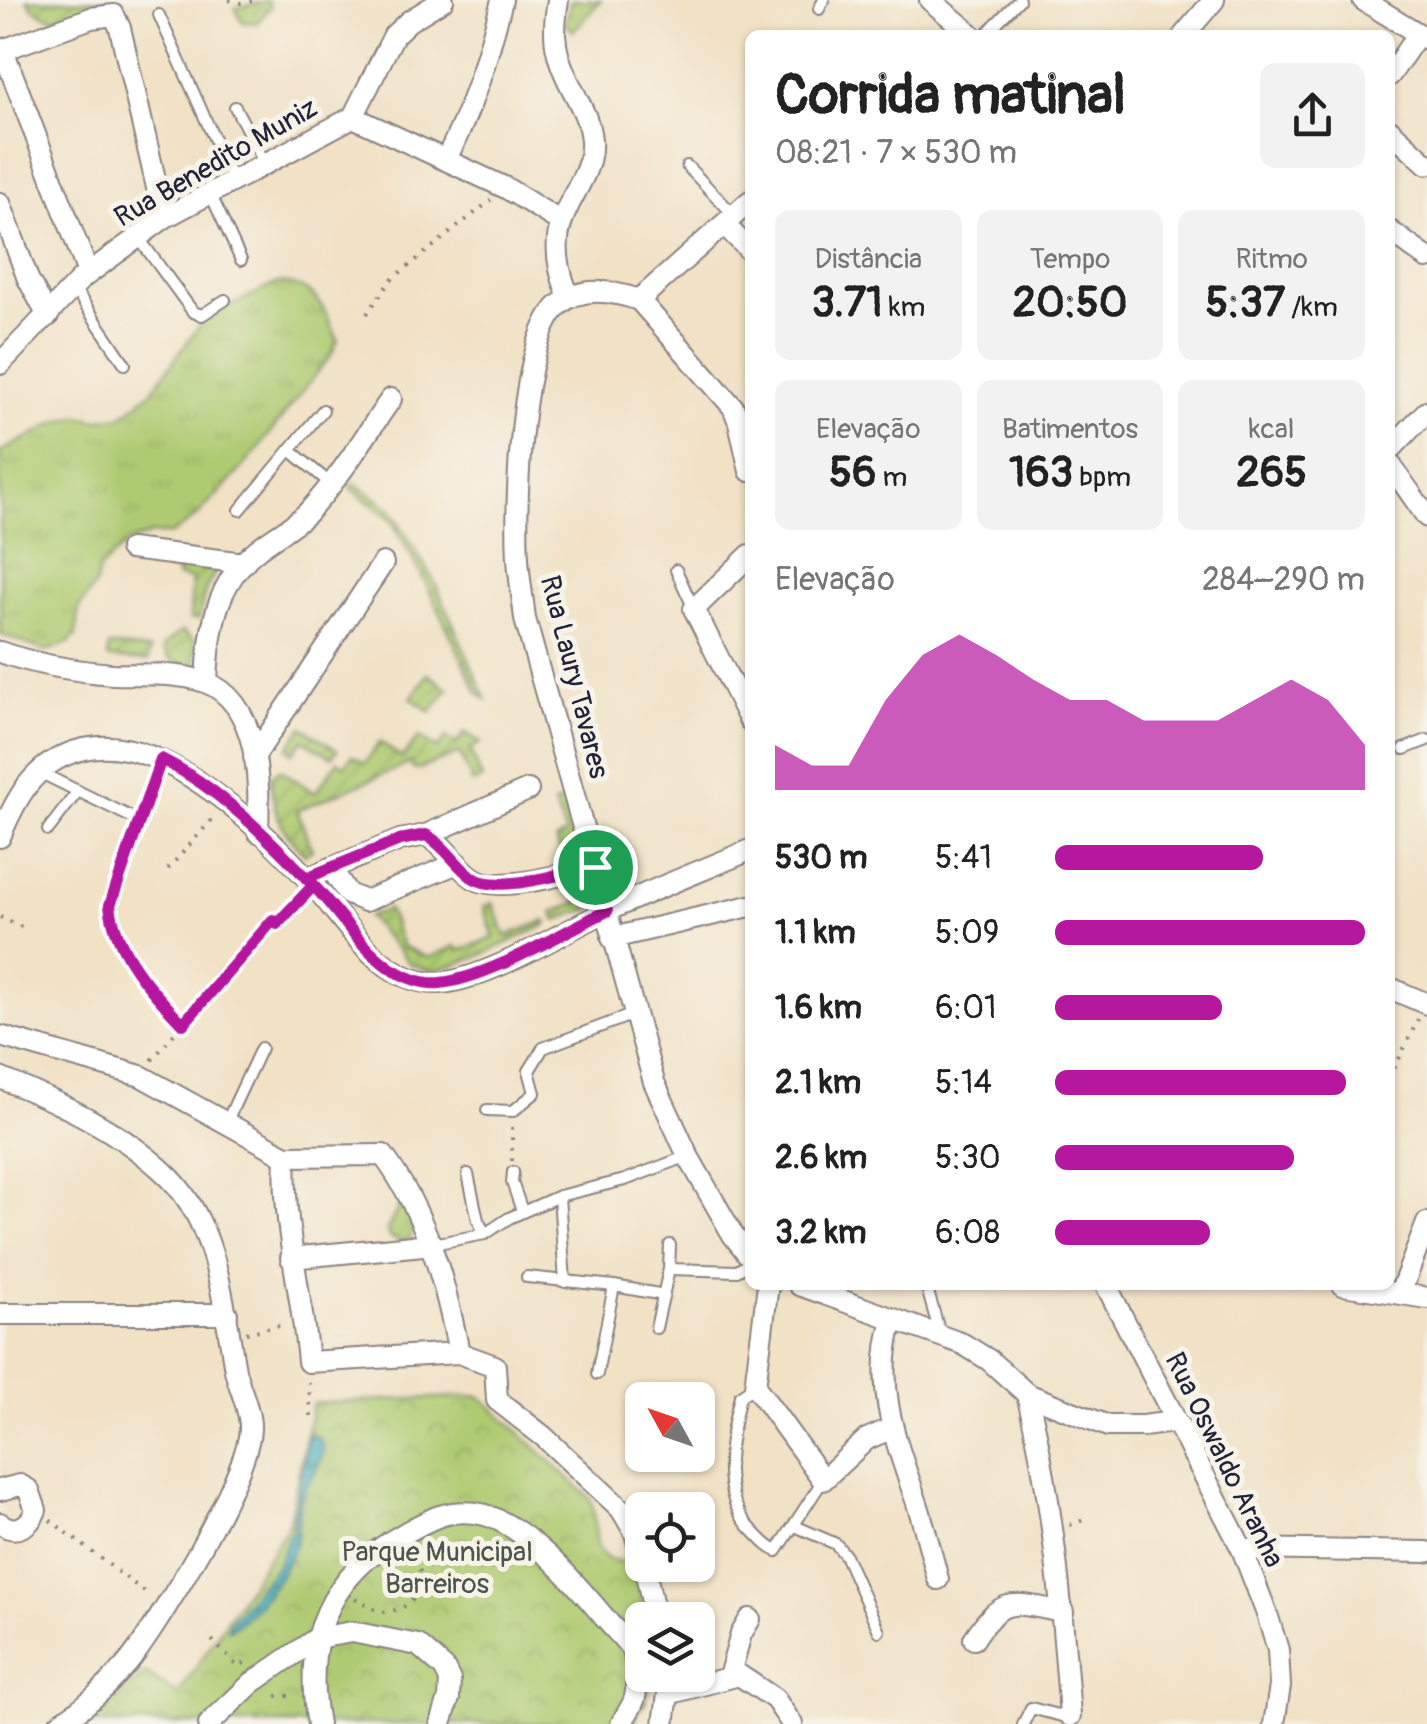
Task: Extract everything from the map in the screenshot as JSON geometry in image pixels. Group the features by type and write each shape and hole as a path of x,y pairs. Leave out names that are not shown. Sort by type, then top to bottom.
{"street":[{"name":"Rua Benedito Muniz","path":"0,364 81,280 164,218 352,117 394,35 443,0"},
{"path":"446,159 481,82 502,0"},
{"path":"558,0 554,34 558,56 583,110 591,142 589,163 561,222 559,270 570,296 600,291 639,300 732,406 745,449"},
{"path":"930,0 966,30"},
{"path":"1188,30 1214,0"},
{"path":"1363,0 1422,37 1395,69"},
{"path":"81,280 1,51 92,18 114,15 164,218"},
{"path":"352,117 506,188 561,222"},
{"path":"1395,135 1427,164"},
{"path":"0,203 28,279 48,316"},
{"path":"639,300 737,214"},
{"path":"1395,235 1427,258"},
{"name":"Rua Laury Tavares","path":"570,296 546,318 538,336 532,370 517,494 518,560 525,619 661,1101 688,1156 745,1253"},
{"path":"206,682 211,621 228,583 256,550 304,516 332,485 391,399"},
{"path":"1395,445 1427,411"},
{"path":"1397,490 1427,517"},
{"path":"130,549 244,563"},
{"path":"745,560 694,609 745,711"},
{"path":"254,758 382,563"},
{"path":"0,652 70,670 173,676 206,682 236,705 246,727 254,758 258,832"},
{"path":"0,837 15,799 38,772 69,752 115,744 161,759 198,780 258,832 310,882 365,946 392,969 413,980 438,984 476,974 607,911 745,852"},
{"path":"310,882 331,868 400,840 426,835 528,790"},
{"path":"426,835 484,884 498,885 595,867"},
{"path":"331,868 348,894 364,901 458,863"},
{"path":"612,938 745,907"},
{"path":"1395,990 1426,1004"},
{"path":"0,1036 141,1076 286,1156 383,1155 403,1183 433,1244 459,1353"},
{"path":"0,1078 108,1131 172,1180 205,1239 236,1336 250,1428 235,1482 165,1608 107,1686 59,1724"},
{"path":"286,1156 284,1198 308,1362 459,1353 495,1366 496,1398 543,1436 625,1515"},
{"path":"1400,1294 1427,1222"},
{"path":"291,1258 433,1244"},
{"path":"767,1290 754,1386 823,1480 867,1439 892,1428"},
{"path":"812,1290 964,1344 989,1360 1027,1394 1108,1426 1174,1422"},
{"name":"Rua Oswaldo Aranha","path":"1114,1290 1174,1422 1242,1549 1278,1650 1280,1686 1274,1724"},
{"path":"1375,1290 1427,1298"},
{"path":"0,1314 227,1314"},
{"path":"893,1321 884,1348 884,1392 938,1578"},
{"path":"1027,1394 1041,1458 1063,1612 1069,1720"},
{"path":"0,1490 20,1485 29,1490 36,1510 25,1526 15,1529 0,1523"},
{"path":"318,1724 313,1700 316,1638 339,1586 388,1542 442,1512 480,1514 520,1534 554,1560 634,1654 635,1698 621,1724"},
{"path":"1242,1549 1427,1552"},
{"path":"974,1640 1000,1607 1063,1612"},
{"path":"730,1677 741,1634 750,1618"},
{"path":"209,1724 267,1672 316,1638 352,1632 418,1645 444,1668 450,1680 441,1724"},
{"path":"715,1679 739,1676 762,1687 792,1724"},
{"path":"664,1724 666,1692"}],"lane":[{"path":"991,30 1019,0"},
{"path":"159,15 234,182"},
{"path":"235,107 266,164"},
{"path":"688,166 737,214"},
{"path":"210,192 241,260"},
{"path":"138,237 193,312 202,316 225,300"},
{"path":"81,280 124,364"},
{"path":"240,510 323,410"},
{"path":"290,450 332,485"},
{"path":"676,570 694,609"},
{"path":"1404,748 1427,740"},
{"path":"161,759 110,905 112,928 134,966 183,1024"},
{"path":"38,772 139,821"},
{"path":"48,830 78,791"},
{"path":"488,1110 513,1111 535,1093 529,1071 543,1048 634,1014"},
{"path":"226,1123 261,1048"},
{"path":"433,1244 485,1234 522,1211 559,1196 625,1180 688,1156"},
{"path":"513,1172 512,1182 522,1211"},
{"path":"468,1174 485,1234"},
{"path":"559,1196 566,1282"},
{"path":"656,1328 670,1269 670,1245"},
{"path":"670,1269 737,1271 745,1264"},
{"path":"527,1277 664,1295"},
{"path":"598,1374 614,1286"},
{"path":"928,1290 942,1337"},
{"path":"754,1386 740,1396 728,1478 733,1501 747,1525 777,1551 823,1480"},
{"path":"794,1526 836,1544 845,1555 879,1631"},
{"path":"1022,1724 1031,1708 1069,1720"}],"path":[{"path":"228,0 241,4 259,0"},
{"path":"367,314 391,280 506,188"},
{"path":"168,868 226,804"},
{"path":"141,1076 310,882"},
{"path":"0,917 24,928"},
{"path":"1395,1068 1426,1004"},
{"path":"236,1336 304,1317"},
{"path":"308,1362 311,1417"},
{"path":"36,1510 165,1608"},
{"path":"339,1586 380,1612 407,1606 415,1597 422,1576 402,1534"},
{"path":"212,1640 222,1646 237,1666 249,1661 267,1672"}],"green space":[{"path":"27,0 106,0 76,16 54,18 35,9"},
{"path":"571,0 601,0 573,31 565,23"},
{"path":"268,1 270,7 257,23 243,22 235,8"},
{"path":"277,283 291,284 310,293 323,308 338,340 331,355 245,465 197,516 171,534 151,534 127,543 99,569 96,584 79,608 76,635 68,643 46,651 0,634 0,452 59,421 80,416 96,420 121,416 151,392 200,325 212,315"},
{"path":"354,483 391,509 435,583 486,699 478,693 391,519 351,489"},
{"path":"166,559 216,571 206,589 199,619 190,619 192,580 177,576 178,570 165,568"},
{"path":"182,631 195,641 196,668 171,660 163,650"},
{"path":"109,646 150,650 148,661 108,658"},
{"path":"428,674 448,689 431,712 411,698"},
{"path":"303,727 337,750 332,757 303,740 293,753 288,748"},
{"path":"465,732 481,743 470,749 482,779 472,783 460,753 419,769 413,769 411,763 297,810 312,850 305,854 284,828 273,799 271,776 281,770 315,793 338,761 345,766 352,756 365,763 380,742 402,758 419,737 438,749 446,737 456,744"},
{"path":"566,800 591,909 556,920 553,912 579,902 556,840 566,834 554,804"},
{"path":"493,903 506,936 545,921 548,924 475,958 433,972 410,964 368,917 388,909 402,946 428,958 456,946 458,951 494,938 484,907"},
{"path":"402,1201 413,1228 410,1239 401,1242 390,1237 387,1230"},
{"name":"Parque Municipal Barreiros","path":"480,1396 590,1498 600,1552 607,1558 625,1561 625,1582 639,1582 642,1602 625,1602 625,1692 648,1692 645,1703 636,1712 636,1724 86,1724 145,1673 178,1695 288,1526 313,1403"}],"water":[{"path":"309,1433 318,1438 323,1453 301,1497 298,1526 292,1527"},
{"path":"298,1530 289,1557 272,1586 251,1612 228,1630 229,1623 276,1567 291,1532"}],"route":[{"path":"595,867 498,885 484,884 426,835 400,840 306,878 314,885 277,924 273,920 183,1024 134,966 112,928 110,905 161,759 198,780 258,832 294,865 306,878 314,885 365,946 392,969 413,980 438,984 476,974 607,911 595,867"}]}
